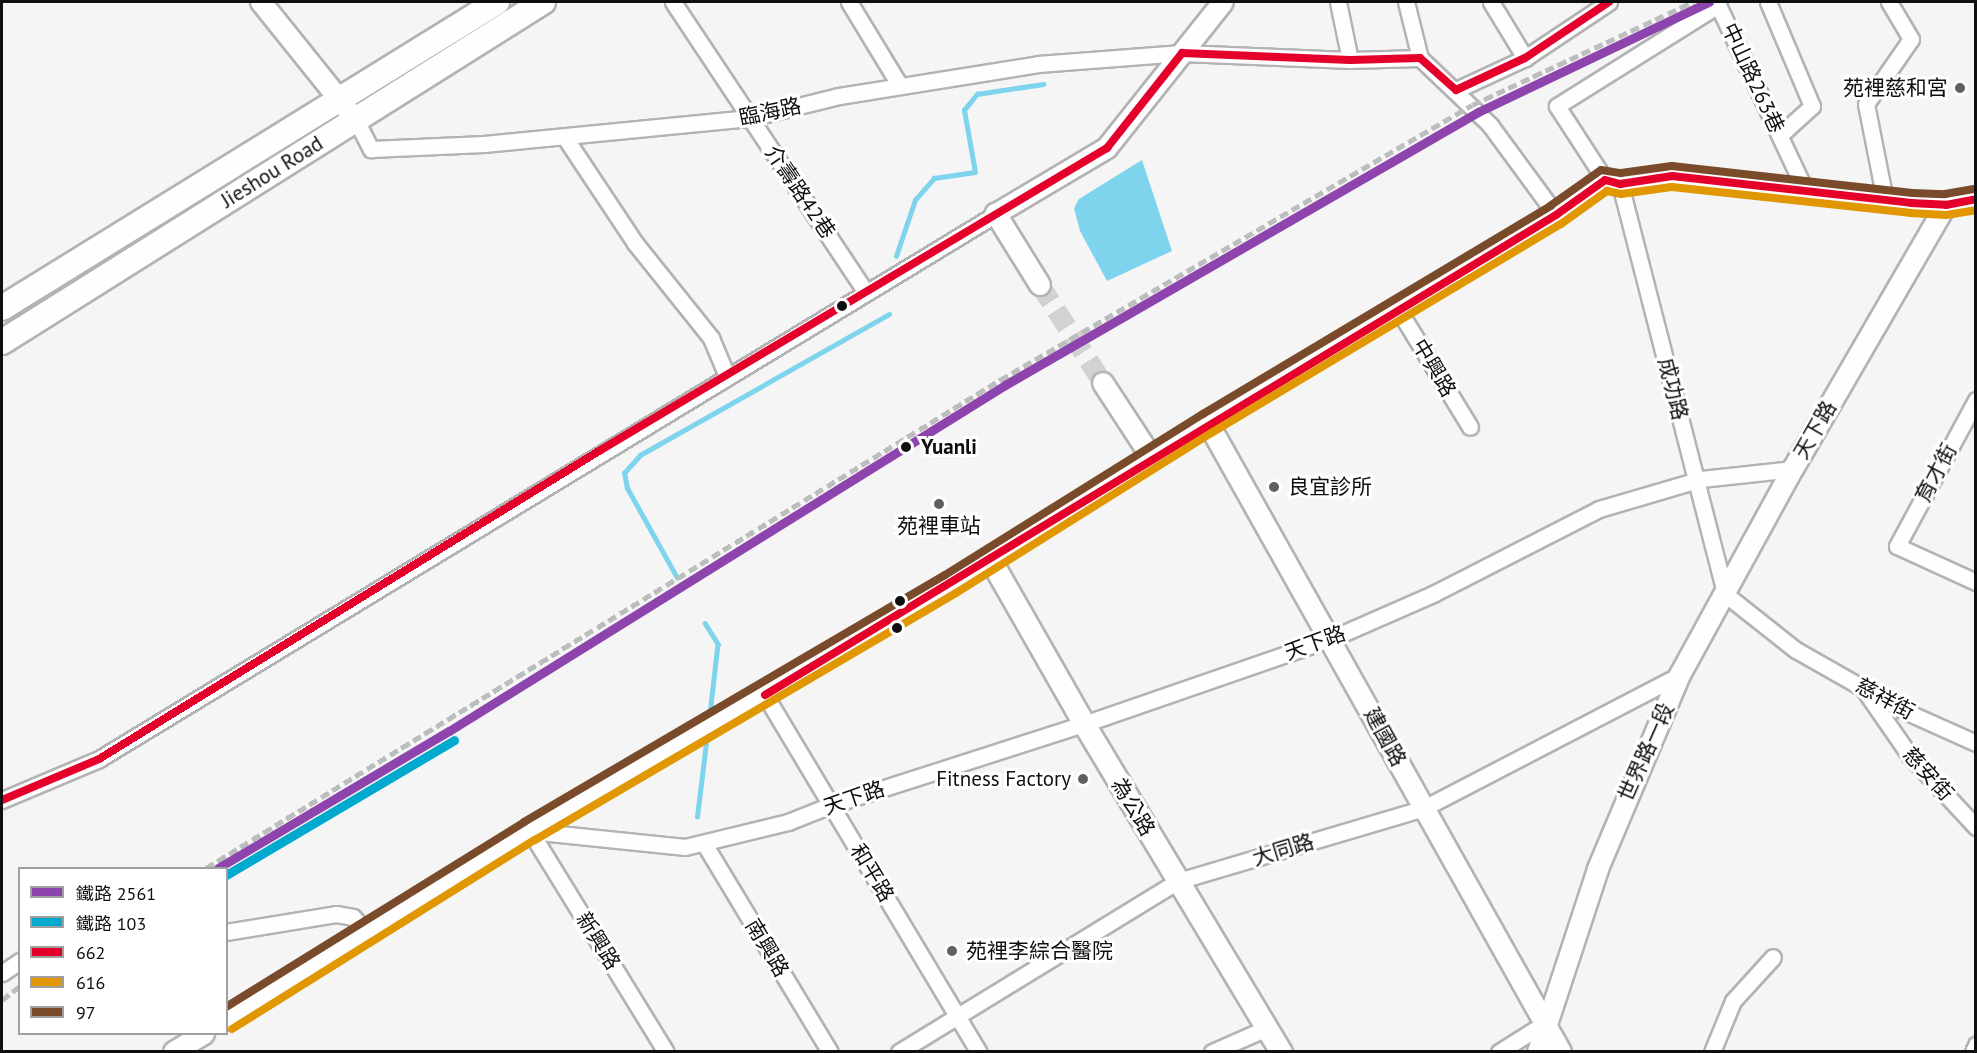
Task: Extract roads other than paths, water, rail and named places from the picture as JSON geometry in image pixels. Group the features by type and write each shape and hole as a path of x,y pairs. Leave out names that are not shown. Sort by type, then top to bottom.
{"main road":[{"name":"Jieshou Road","path":"2,308 497,2"},
{"name":"Jieshou Road","path":"2,342 543,2"},
{"path":"102,245 119,267"},
{"name":"為公路","path":"990,560 1084,724 1281,1052"}],"street":[{"name":"臨海路","path":"261,2 356,120 371,149 566,139 750,118 839,96 1038,64 1182,53 1350,60 1420,58"},
{"name":"介壽路42巷","path":"673,2 866,293"},
{"path":"849,2 900,86"},
{"path":"2,800 99,759 727,376 1107,148 1223,2"},
{"path":"1338,2 1350,60"},
{"path":"1406,2 1420,58 1456,90 1500,137 1556,215"},
{"path":"1491,2 1525,58"},
{"path":"1456,90 1525,58 1609,2"},
{"path":"1768,2 1812,106 1780,135"},
{"path":"1885,200 1866,104 1911,39 1889,2"},
{"name":"中山路263巷","path":"1557,106 1722,3 1806,192"},
{"name":"成功路","path":"1557,106 1612,182 1696,480 1725,594"},
{"path":"566,139 635,243 711,338 727,376"},
{"path":"228,1019 368,934 530,831 765,695 990,560 1208,423 1612,182 1672,176 1806,192 1946,205 1976,199"},
{"name":"天下路","path":"530,831 685,847 705,845 788,822 831,805 1084,724 1330,639 1433,594 1599,509 1696,480 1793,469 1946,205"},
{"path":"996,214 1040,285"},
{"name":"中興路","path":"1398,309 1470,427"},
{"path":"1103,383 1152,458"},
{"name":"育才街","path":"1976,400 1897,546 1976,582"},
{"name":"建國路","path":"1208,423 1561,1052"},
{"name":"世界路一段","path":"1538,1052 1545,1023 1598,869 1680,675 1793,469"},
{"name":"慈祥街","path":"1725,594 1796,650 1863,689 1976,743"},
{"name":"大同路","path":"899,1052 1178,881 1424,808 1680,675"},
{"name":"慈安街","path":"1863,689 1910,756 1976,827"},
{"name":"和平路","path":"765,695 979,1052"},
{"name":"新興路","path":"530,831 666,1052"},
{"name":"南興路","path":"705,845 830,1052"},
{"path":"228,932 336,914 353,917 368,934"},
{"path":"1712,1052 1733,1001 1773,957"},
{"path":"2,973 18,962"},
{"path":"1499,1052 1545,1023"},
{"path":"1212,1052 1267,1028"},
{"path":"174,1052 202,1035"},
{"path":"1972,1052 1976,1045"}],"water":[{"path":"1142,160 1172,251 1107,281 1080,231 1074,208 1079,199"}],"waterway":[{"path":"896,256 915,200 934,178 975,172 964,110 977,94 1043,84"},
{"path":"677,578 627,488 624,473 640,455 889,314"},
{"path":"705,623 718,644 710,714"},
{"path":"697,817 706,743"}],"tunnel":[{"path":"1040,285 1103,383"}],"railway":[{"path":"208,867 1000,380 1472,105 1693,2"},
{"path":"2,1000 18,988"}],"rail line":[{"name":"2561","path":"220,867 449,731 1005,385 1478,112 1709,2"},
{"name":"103","path":"228,874 454,740"}],"place":[{"name":"苑裡慈和宮","path":"1960,88"},
{"name":"Yuanli","path":"906,447"},
{"name":"良宜診所","path":"1274,487"},
{"name":"苑裡車站","path":"939,504"},
{"name":"Fitness Factory","path":"1083,779"},
{"name":"苑裡李綜合醫院","path":"952,951"}]}
